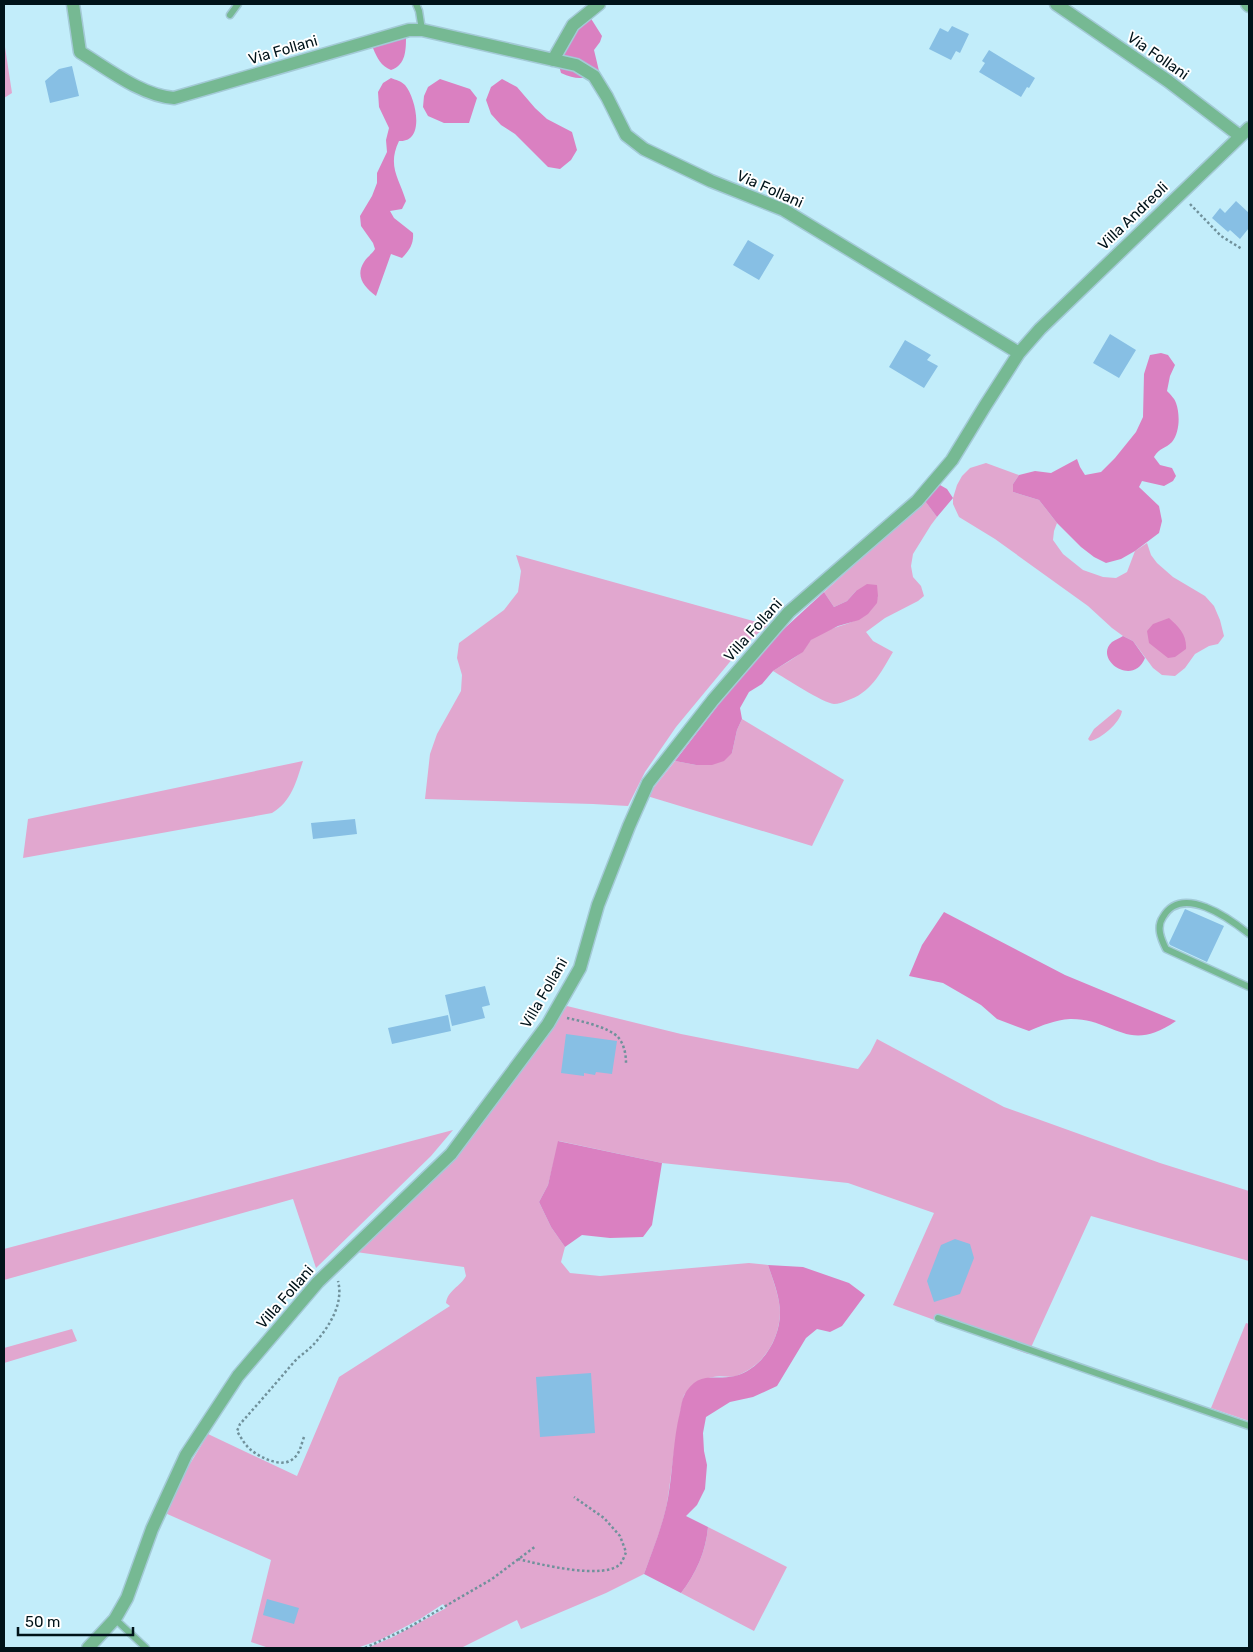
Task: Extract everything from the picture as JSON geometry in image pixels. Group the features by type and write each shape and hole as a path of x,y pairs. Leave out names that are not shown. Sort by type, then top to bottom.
{"street":[{"name":"Via Follani","path":"73,4 80,52 147,92 160,97 174,98 409,30 422,30 576,65 594,76 626,135 644,149 711,181 784,210 1019,353"},
{"path":"553,60 573,25 599,4"},
{"name":"Via Follani","path":"1056,4 1245,132"},
{"name":"Villa Andreoli","path":"1040,329 1245,132"},
{"name":"Villa Follani","path":"88,1648 116,1619 127,1598 152,1529 186,1455 238,1376 318,1282 451,1154 548,1024 580,968 598,905 648,783 713,700 789,612 917,501 952,460 984,406 1019,353 1040,329"}],"lane":[{"path":"230,15 238,4"},
{"path":"416,4 422,30"},
{"path":"1249,934 1240,926 1212,910 1188,902 1175,904 1166,911 1160,920 1160,938 1166,949 1249,987"},
{"path":"938,1318 1249,1426"},
{"path":"116,1619 146,1648"}],"path":[{"path":"1180,194 1222,236 1242,249"},
{"path":"553,1015 582,1022 608,1031 618,1037 624,1047 626,1063"},
{"path":"304,1437 298,1453 293,1460 287,1463 276,1462 251,1450 241,1440 237,1431 240,1424 298,1358 313,1345 334,1315 339,1299 339,1283 332,1268"},
{"path":"518,1560 583,1571 607,1570 620,1564 626,1552 620,1536 604,1518 574,1497"},
{"path":"365,1648 413,1625 492,1579 536,1546"}],"shaded area":[{"path":"590,17 602,36 594,50 599,71 581,78 561,73 557,58 557,46"},
{"path":"406,36 405,52 402,61 400,65 391,70 380,61 373,48"},
{"path":"4,47 12,93 4,98"},
{"path":"391,78 405,85 415,109 416,128 413,135 407,140 399,141 394,158 395,172 406,201 402,209 390,211 394,218 413,233 413,241 402,258 391,254 376,296 362,281 360,272 364,262 375,249 361,226 360,216 372,196 377,183 377,173 387,152 386,140 389,128 379,107 378,92 383,83"},
{"path":"440,79 470,89 477,98 469,123 444,123 428,116 423,107 424,96 428,87"},
{"path":"502,79 517,87 547,119 572,132 577,150 571,160 560,169 548,167 515,134 501,125 491,114 486,100 491,87"},
{"path":"1161,353 1168,355 1175,365 1170,376 1167,391 1175,401 1178,423 1175,438 1158,451 1154,457 1160,465 1172,468 1176,476 1173,481 1164,486 1142,481 1139,487 1159,506 1162,521 1159,533 1121,559 1106,563 1081,547 1057,523 1039,500 1013,492 1013,484 1019,475 1035,471 1051,473 1077,459 1085,475 1101,472 1136,432 1143,417 1144,374 1150,355"},
{"path":"986,463 1019,475 1013,484 1013,492 1039,500 1057,523 1053,540 1063,554 1083,570 1103,577 1116,578 1127,572 1135,551 1147,543 1151,555 1157,563 1173,577 1205,596 1214,606 1224,636 1218,644 1209,646 1195,654 1185,668 1175,676 1162,675 1153,668 1133,641 1112,628 1088,606 995,539 959,517 953,504 957,485 970,468"},
{"path":"940,485 947,489 953,498 937,517 925,501"},
{"path":"925,501 937,517 913,554 911,566 913,577 921,586 924,596 885,618 866,632 873,641 893,652 874,682 855,698 834,704 813,695 773,671 799,655 811,640 830,629 859,619 874,606 878,596 856,591 847,601 834,607 824,592"},
{"path":"516,555 768,625 743,646 676,727 645,772 628,806 425,799 430,754 437,734 461,691 462,675 457,658 459,643 504,610 518,592 521,571"},
{"path":"867,584 877,585 878,596 877,603 868,614 859,620 838,626 811,640 803,652 773,671 762,684 749,692 740,708 742,719 737,730 732,753 724,761 712,765 696,765 675,761 736,682 774,638 824,592 834,607 847,601 856,591"},
{"path":"1169,618 1182,632 1186,649 1175,657 1168,658 1149,643 1147,631 1153,624"},
{"path":"1123,636 1133,641 1145,658 1139,667 1132,671 1124,671 1117,668 1107,656 1107,649 1112,642"},
{"path":"1118,709 1122,711 1121,716 1114,725 1099,737 1090,741 1088,739 1094,729"},
{"path":"742,719 844,780 812,846 647,796 675,761 696,765 732,753 737,730"},
{"path":"303,761 289,797 272,813 23,858 28,819"},
{"path":"944,912 1065,975 1176,1021 1159,1031 1145,1035 1133,1035 1085,1020 1059,1020 1029,1031 997,1019 981,1005 943,983 909,976 922,945"},
{"path":"567,1006 681,1034 858,1069 870,1053 877,1039 1004,1107 1160,1163 1249,1191 1249,1261 1091,1216 1028,1354 893,1305 934,1213 848,1183 662,1163 559,1141 548,1185 539,1202 551,1227 565,1247 561,1262 570,1273 600,1276 749,1263 768,1265 779,1301 779,1323 773,1343 762,1359 746,1372 731,1377 716,1376 710,1378 698,1384 684,1395 664,1517 644,1574 606,1593 521,1629 517,1620 461,1648 367,1648 393,1637 446,1608 443,1604 420,1619 380,1640 357,1648 269,1648 251,1642 271,1560 165,1513 182,1477 208,1434 297,1476 339,1377 450,1306 446,1303 447,1299 466,1276 464,1267 356,1252 504,1089"},
{"path":"453,1130 431,1156 316,1268 293,1199 4,1280 4,1249"},
{"path":"558,1141 662,1163 652,1225 643,1237 610,1238 582,1235 565,1247 551,1227 539,1202 548,1185"},
{"path":"768,1265 803,1267 849,1283 865,1295 842,1326 830,1332 817,1329 806,1338 777,1386 753,1397 730,1402 706,1417 703,1433 707,1465 705,1489 697,1505 686,1516 708,1527 707,1536 699,1562 681,1593 644,1574 666,1508 682,1401 690,1387 696,1382 708,1378 735,1376 745,1372 768,1352 777,1333 780,1307"},
{"path":"1246,1323 1249,1324 1249,1421 1211,1408"},
{"path":"72,1329 77,1341 4,1363 4,1348"},
{"path":"708,1527 787,1567 754,1631 681,1593 699,1562 705,1545"}],"building":[{"path":"952,26 969,34 960,53 956,51 951,60 929,49 940,28 948,32"},
{"path":"989,50 1035,78 1021,97 979,72 985,63 982,61"},
{"path":"72,66 79,96 50,103 45,81 59,69"},
{"path":"1236,201 1249,213 1249,228 1240,239 1230,230 1228,232 1212,218 1220,208 1225,213"},
{"path":"748,240 774,255 759,280 733,265"},
{"path":"1110,334 1136,350 1119,378 1093,363"},
{"path":"905,340 931,355 927,360 938,366 924,388 889,367"},
{"path":"355,819 357,834 313,839 311,823"},
{"path":"1185,909 1224,926 1207,962 1169,943"},
{"path":"485,986 490,1005 482,1007 485,1018 452,1026 445,995"},
{"path":"448,1015 451,1031 392,1044 388,1028"},
{"path":"566,1034 617,1041 612,1074 596,1072 595,1075 584,1073 584,1076 561,1073"},
{"path":"955,1239 970,1244 974,1258 960,1294 934,1302 927,1281 941,1245"},
{"path":"591,1373 595,1433 540,1437 536,1377"},
{"path":"267,1599 299,1608 294,1624 263,1615"}]}
